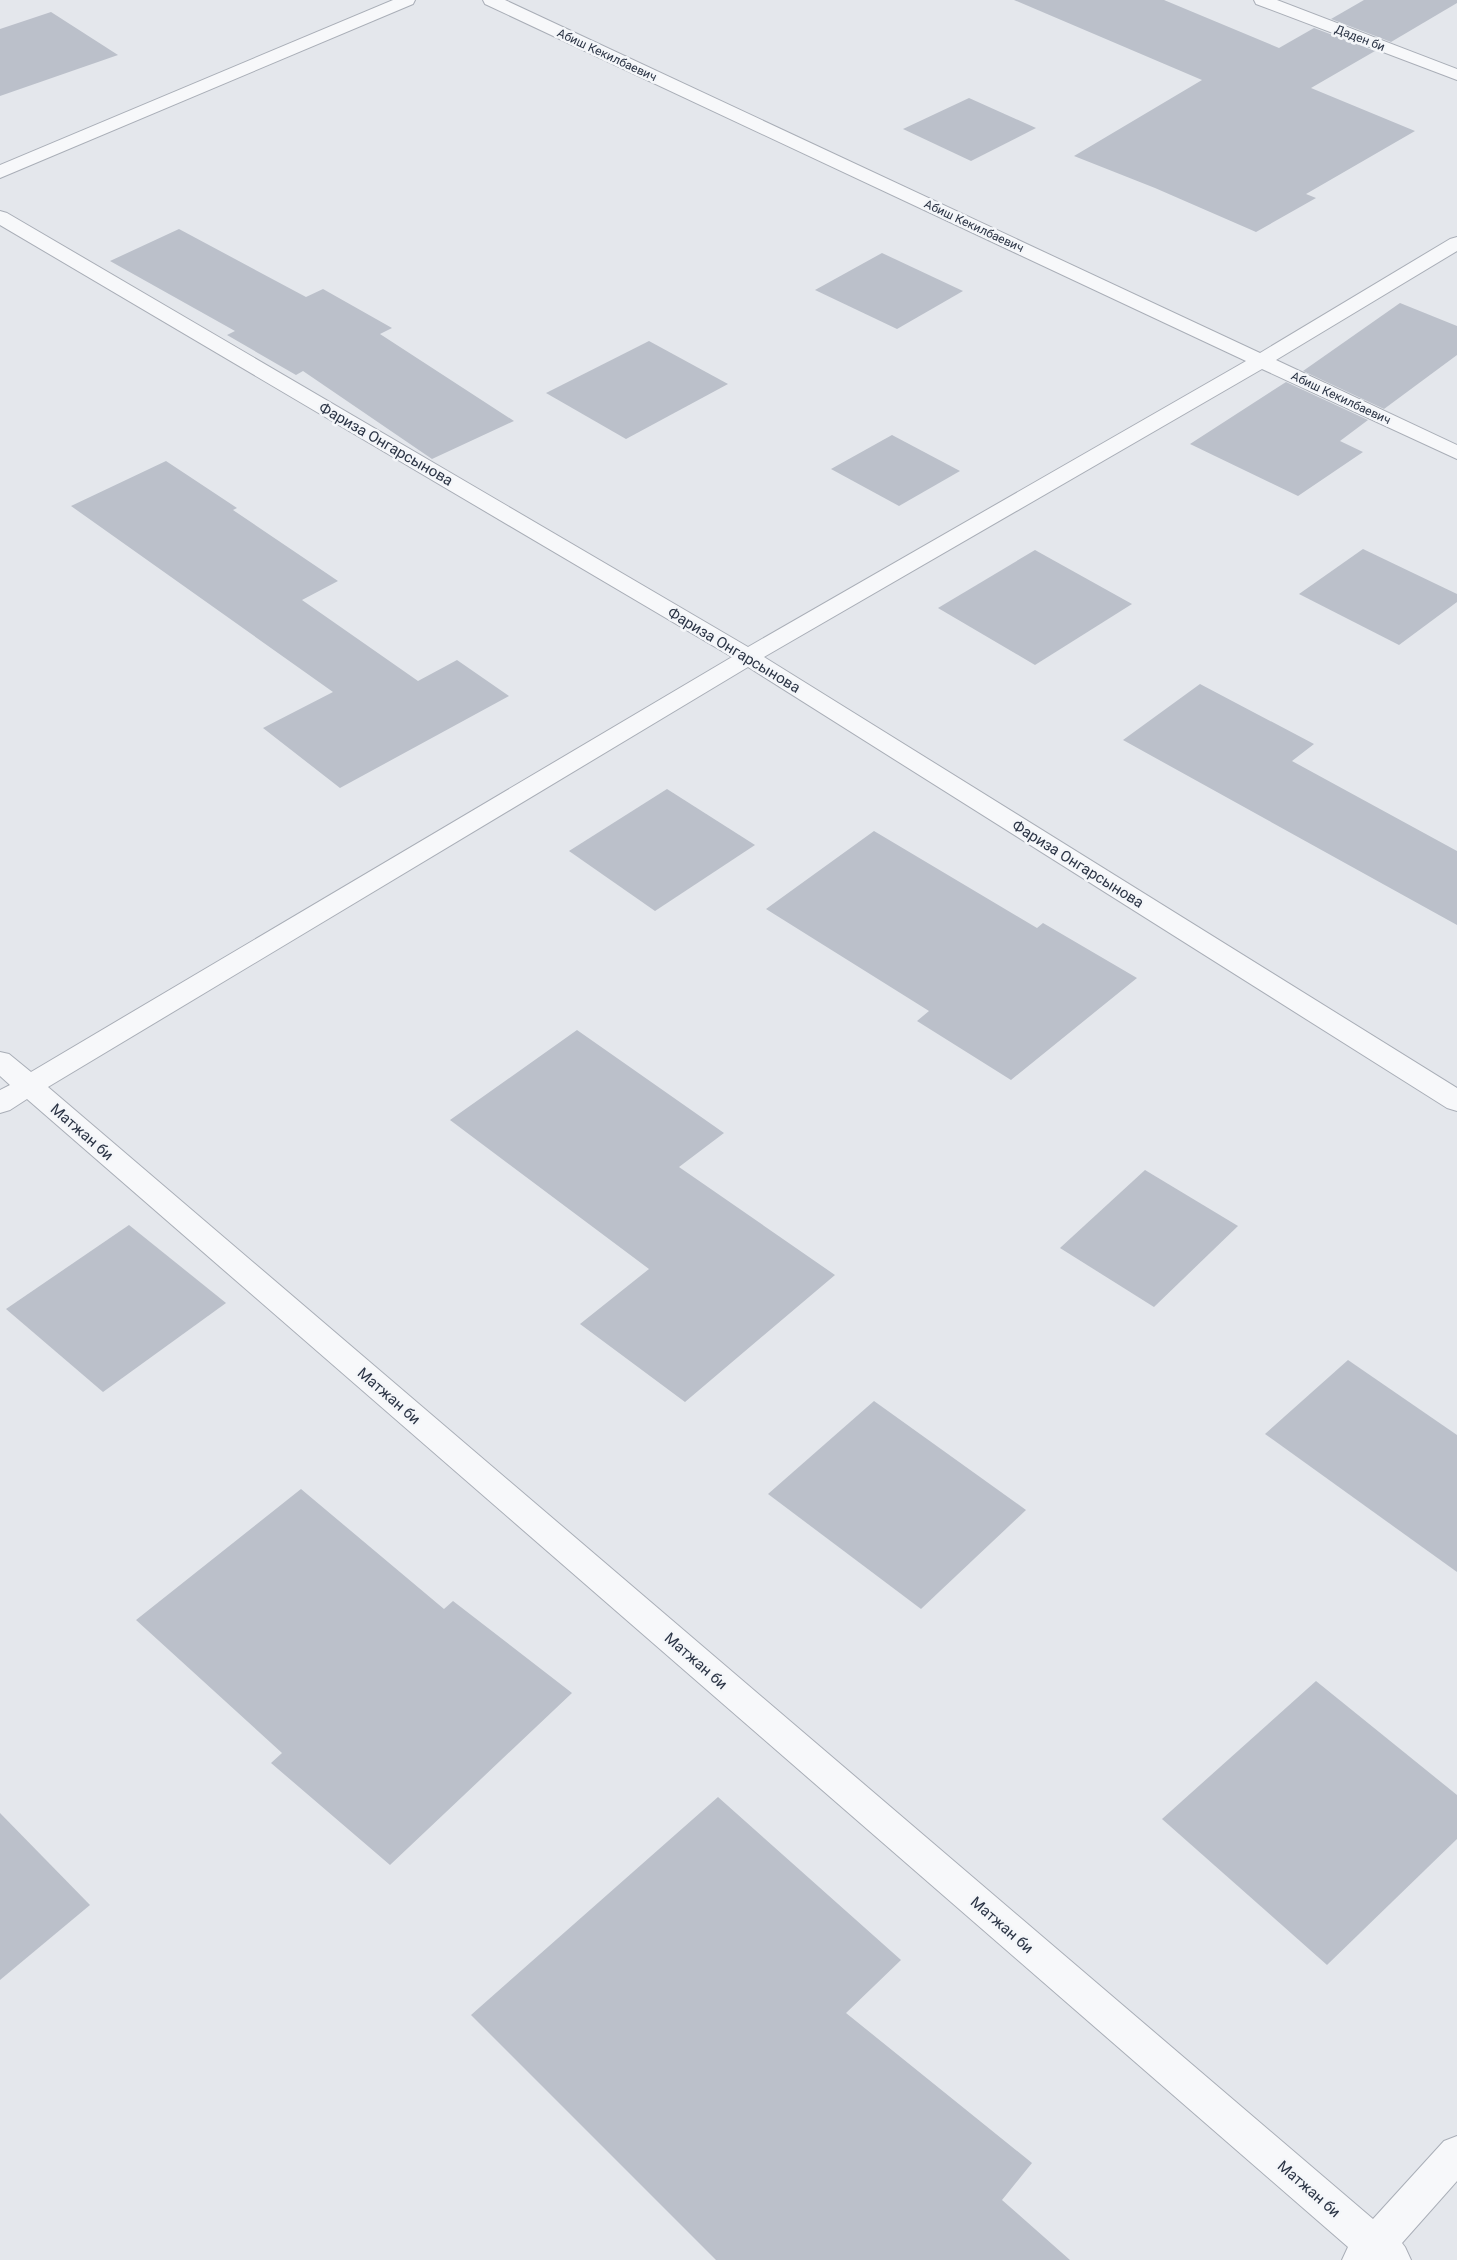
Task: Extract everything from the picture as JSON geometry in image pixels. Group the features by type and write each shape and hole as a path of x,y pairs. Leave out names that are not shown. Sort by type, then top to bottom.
{"street":[{"path":"0,172 407,0"},
{"name":"Абиш Кекилбаевич","path":"491,0 1457,453"},
{"name":"Даден би","path":"1262,0 1457,75"},
{"name":"Фариза Онгарсынова","path":"0,217 748,657 1457,1102"},
{"path":"0,1103 748,657 1262,361 1457,243"},
{"name":"Матжан би","path":"0,1061 1376,2255"},
{"path":"1376,2255 1457,2154"}],"building":[{"path":"1014,0 1164,0 1279,48 1314,28 1375,51 1311,88 1415,131 1306,194 1316,198 1256,232 1155,188 1074,156 1202,80"},
{"path":"1364,0 1457,0 1457,3 1391,42 1331,19"},
{"path":"51,12 118,55 0,96 0,29"},
{"path":"969,98 1036,128 971,161 903,129"},
{"path":"179,229 306,297 323,289 392,328 380,334 514,421 432,459 303,371 296,375 227,335 235,331 110,261"},
{"path":"882,253 963,291 897,329 815,290"},
{"path":"1400,303 1457,326 1457,355 1384,409 1303,371"},
{"path":"649,341 728,384 626,439 546,393"},
{"path":"1286,382 1368,420 1340,441 1363,452 1298,496 1190,444"},
{"path":"892,435 960,471 899,506 831,469"},
{"path":"166,461 237,508 233,510 338,581 302,600 418,681 457,660 509,696 340,788 263,728 333,692 71,506"},
{"path":"1363,549 1457,594 1457,602 1399,645 1299,594"},
{"path":"1035,550 1132,604 1035,665 938,608"},
{"path":"1200,684 1314,744 1292,761 1457,851 1457,925 1123,740"},
{"path":"667,789 755,845 655,911 569,851"},
{"path":"874,831 1037,928 1043,923 1137,978 1011,1080 917,1021 929,1011 766,909"},
{"path":"577,1030 724,1133 679,1167 835,1275 685,1402 580,1324 649,1269 450,1120"},
{"path":"1145,1170 1238,1226 1154,1307 1060,1248"},
{"path":"129,1225 226,1303 103,1392 6,1309"},
{"path":"1348,1360 1457,1435 1457,1572 1265,1434"},
{"path":"874,1401 1026,1510 921,1609 768,1494"},
{"path":"301,1489 444,1609 453,1601 572,1693 390,1865 271,1763 282,1753 136,1620"},
{"path":"1316,1681 1457,1795 1457,1839 1327,1965 1162,1819"},
{"path":"718,1797 901,1960 846,2013 1032,2163 1002,2200 1070,2260 716,2260 471,2015"},
{"path":"0,1813 90,1905 0,1980"}]}
